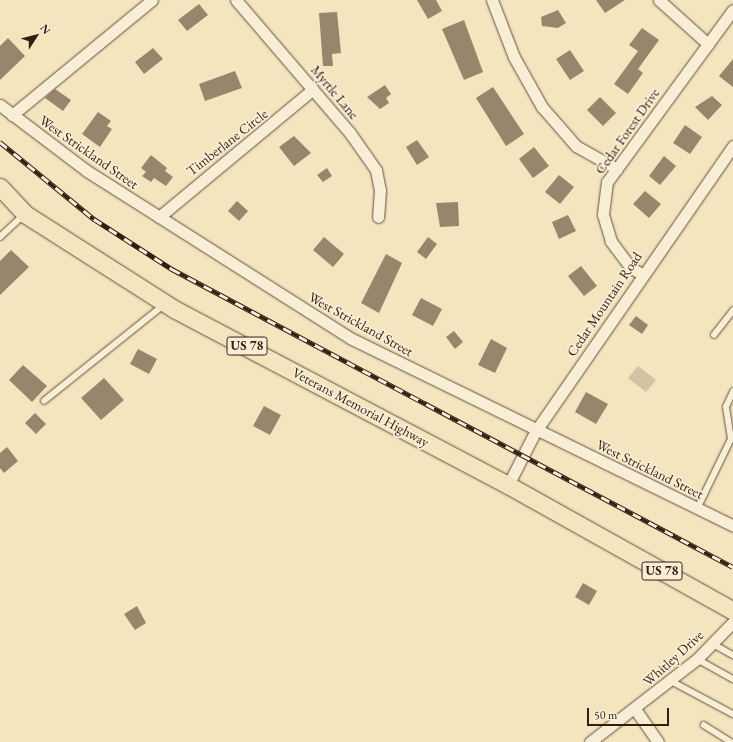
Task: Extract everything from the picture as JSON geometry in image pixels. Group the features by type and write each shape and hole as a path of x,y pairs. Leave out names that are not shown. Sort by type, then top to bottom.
{"main road":[{"name":"Veterans Memorial Highway","path":"0,187 25,214 165,304 508,485 733,611"}],"street":[{"path":"12,115 152,0"},
{"name":"Myrtle Lane","path":"236,0 313,89 376,170 380,190 378,217"},
{"path":"492,0 514,57 542,107 576,146 617,169"},
{"path":"659,0 708,44"},
{"name":"Cedar Forest Drive","path":"642,274 631,268 611,241 603,214 607,182 733,10"},
{"name":"Timberlane Circle","path":"159,217 313,89"},
{"name":"West Strickland Street","path":"0,106 76,164 350,338 535,432 733,526"},
{"name":"Cedar Mountain Road","path":"508,485 535,432 642,274 733,146"},
{"name":"Whitley Drive","path":"590,742 697,660 713,644 729,633 733,622"},
{"path":"635,709 658,742"}],"lane":[{"path":"0,237 25,214"},
{"path":"44,401 165,304"},
{"path":"714,335 733,311"},
{"path":"697,509 732,439 726,407 733,392"},
{"path":"713,644 733,655"},
{"path":"697,660 733,679"},
{"path":"671,681 733,714"},
{"path":"704,725 731,742"}],"shaded area":[{"path":"638,366 656,380 646,392 628,378"}],"building":[{"path":"417,0 436,0 442,11 428,19"},
{"path":"596,0 625,0 605,13"},
{"path":"199,4 208,15 187,31 178,20"},
{"path":"558,10 566,23 558,28 542,26 541,17"},
{"path":"337,12 341,53 332,54 333,66 323,66 319,13"},
{"path":"464,20 483,72 464,80 442,29"},
{"path":"642,28 659,40 638,69 643,73 628,94 614,84 638,51 629,45"},
{"path":"8,38 25,56 0,80 0,46"},
{"path":"153,48 163,59 144,74 135,62"},
{"path":"570,50 584,71 570,80 556,59"},
{"path":"733,59 733,87 719,76"},
{"path":"235,71 242,88 205,101 199,84"},
{"path":"385,85 391,94 386,98 389,103 380,109 367,97"},
{"path":"493,87 524,134 506,146 476,98"},
{"path":"55,89 71,100 63,111 45,98"},
{"path":"712,96 722,105 708,120 695,107"},
{"path":"600,97 616,113 603,126 587,110"},
{"path":"98,112 111,121 107,126 112,129 100,147 82,134"},
{"path":"685,125 702,137 690,154 673,143"},
{"path":"294,136 311,153 294,166 279,147"},
{"path":"417,140 429,157 417,165 406,147"},
{"path":"534,147 549,166 533,178 519,159"},
{"path":"151,155 167,168 165,171 173,177 166,186 154,178 151,182 142,176 146,172 141,168"},
{"path":"664,156 676,166 660,185 649,176"},
{"path":"327,168 332,176 323,182 317,175"},
{"path":"559,175 574,187 560,204 545,192"},
{"path":"645,191 661,204 649,218 633,204"},
{"path":"237,201 248,211 239,221 228,211"},
{"path":"458,202 459,226 440,227 436,203"},
{"path":"568,215 576,231 559,239 552,222"},
{"path":"324,237 344,254 333,267 313,250"},
{"path":"428,237 437,244 426,259 417,252"},
{"path":"11,250 29,267 0,295 0,261"},
{"path":"386,254 402,263 379,313 361,303"},
{"path":"581,266 597,286 584,296 568,276"},
{"path":"421,298 442,309 433,326 412,315"},
{"path":"636,316 648,325 642,334 629,325"},
{"path":"454,331 463,342 455,349 446,337"},
{"path":"491,339 507,348 495,373 478,365"},
{"path":"138,349 157,359 149,374 130,364"},
{"path":"23,365 47,386 32,402 9,380"},
{"path":"104,378 124,400 101,420 81,398"},
{"path":"586,392 608,404 596,424 575,412"},
{"path":"264,406 281,415 270,435 253,426"},
{"path":"35,413 46,424 36,434 25,423"},
{"path":"7,447 18,461 4,473 0,468 0,453"},
{"path":"583,583 597,591 589,605 575,597"},
{"path":"137,606 146,623 135,630 124,614"}],"railway":[{"path":"0,142 94,219 172,269 733,567"}]}
